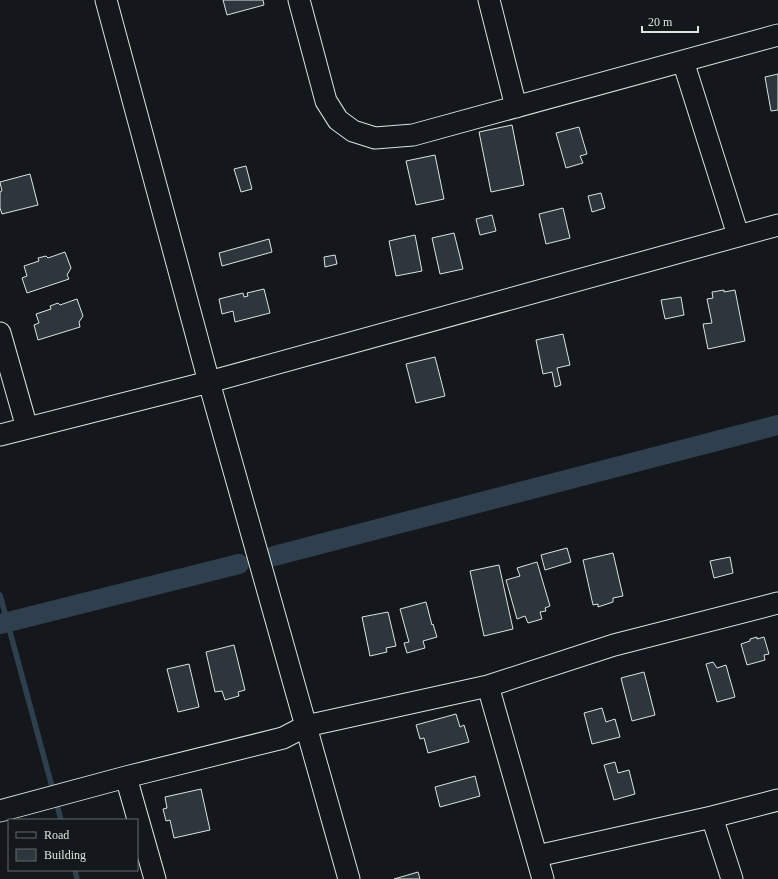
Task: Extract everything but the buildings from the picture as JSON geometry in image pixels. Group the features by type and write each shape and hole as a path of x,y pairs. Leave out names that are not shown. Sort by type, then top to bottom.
{"street":[{"path":"106,0 210,382 349,879"},
{"path":"298,0 326,101 338,120 353,130 375,138 413,135 778,35"},
{"path":"489,0 516,107"},
{"path":"683,61 738,235"},
{"path":"0,435 210,382 778,225"},
{"path":"0,333 27,428"},
{"path":"0,811 126,777 283,738 306,726 488,686 614,645 778,603"},
{"path":"488,686 543,879"},
{"path":"126,777 138,819"},
{"path":"537,856 712,817 778,800"},
{"path":"712,817 732,879"},
{"path":"138,819 155,879"}],"waterway":[{"path":"274,556 778,425"},
{"path":"0,624 239,564"},
{"path":"0,595 61,819"},
{"path":"75,871 77,879"}]}
